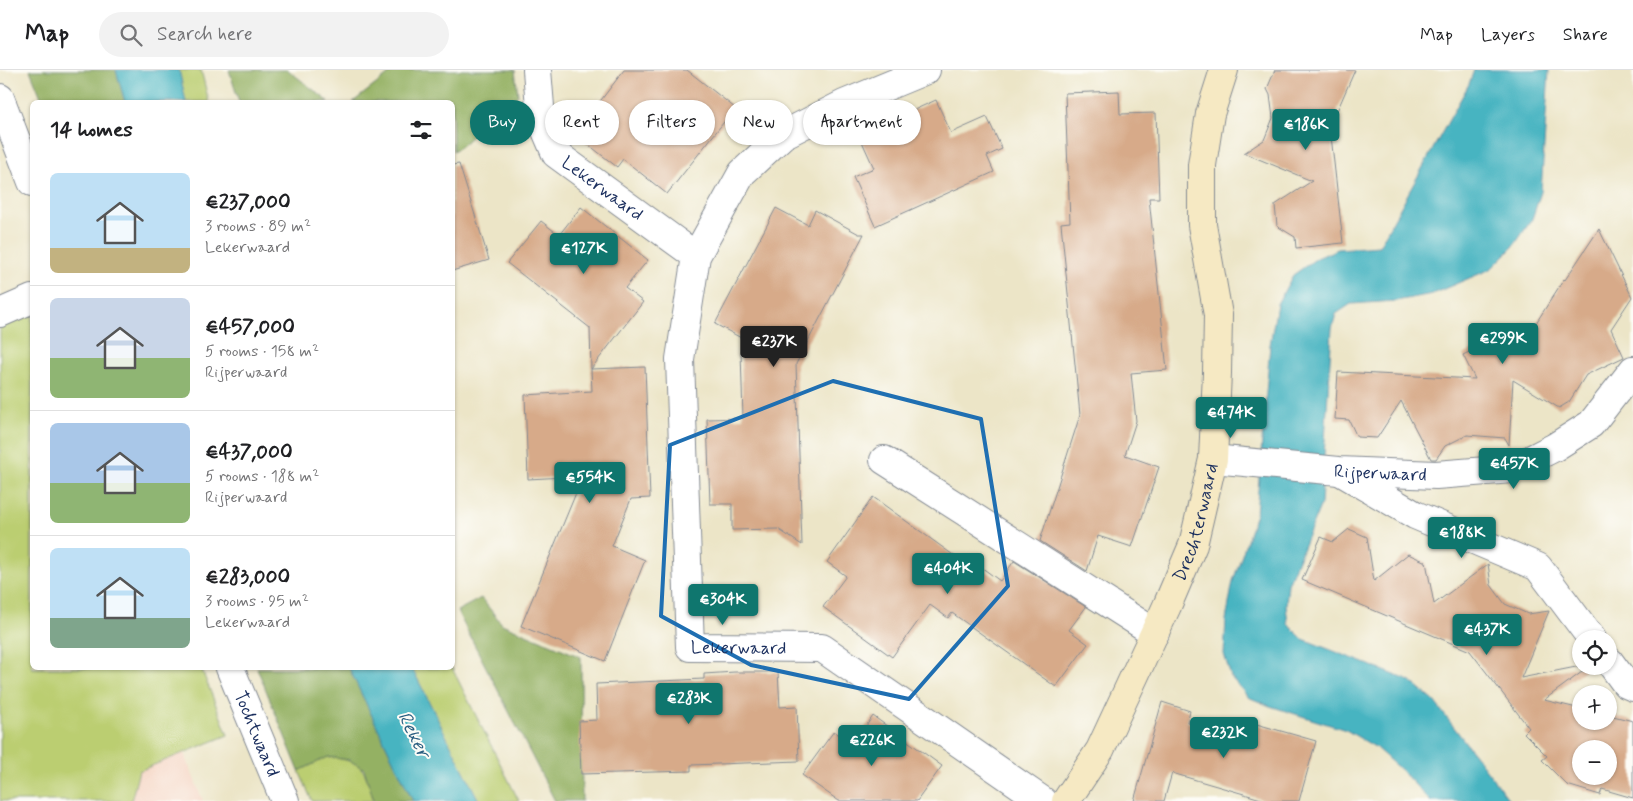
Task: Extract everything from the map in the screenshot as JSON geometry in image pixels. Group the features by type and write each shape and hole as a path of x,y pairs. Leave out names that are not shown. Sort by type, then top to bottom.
{"street":[{"name":"Lekerwaard","path":"537,70 541,118 556,154 696,256"},
{"name":"Lekerwaard","path":"926,70 844,104 783,135 742,173 696,256 680,359 690,647 822,648 1043,801"},
{"name":"Drechterwaard","path":"1066,801 1100,750 1155,633 1192,546 1213,459 1218,316 1202,225 1202,165 1210,114 1224,70"},
{"path":"0,98 30,177"},
{"path":"0,314 30,300"},
{"name":"Rijperwaard","path":"1339,471 1436,476 1512,469 1555,447 1591,424 1633,370"},
{"path":"1213,459 1339,471"},
{"path":"884,460 1155,633"},
{"name":"Rijperwaard","path":"1339,471 1415,516 1538,567 1585,630"},
{"name":"Tochtwaard","path":"231,670 285,801"},
{"path":"1617,672 1626,684 1633,687"}],"highlighted area":[{"path":"833,381 981,419 1008,586 909,699 751,665 661,616 670,445"}],"shaded area":[{"path":"184,753 203,801 131,801 139,771"}],"green space":[{"path":"30,70 116,70 124,100 42,100"},
{"path":"179,70 201,70 208,100 186,100"},
{"path":"229,70 288,70 326,100 238,100"},
{"path":"394,70 515,70 518,95 512,100 470,100 470,138 455,150 455,100 356,100"},
{"path":"30,310 30,670 202,670 228,735 139,771 131,801 0,801 0,324"},
{"path":"481,598 502,624 581,657 582,801 555,801 457,611"},
{"path":"258,670 350,670 413,801 374,801 364,769 349,760 328,757 299,771"},
{"path":"413,670 453,670 519,801 479,801"},
{"path":"328,757 350,761 361,768 368,780 374,801 312,801 299,771"}],"water":[{"path":"116,70 179,70 186,100 124,100"},
{"path":"1474,70 1549,70 1541,192 1532,219 1513,247 1491,269 1432,294 1396,301 1351,304 1336,314 1332,328 1321,504 1288,584 1286,605 1288,624 1303,639 1410,681 1434,701 1510,801 1430,801 1404,773 1375,747 1346,730 1270,706 1248,697 1231,677 1224,654 1226,620 1233,581 1256,514 1270,345 1277,304 1293,275 1317,258 1338,249 1379,246 1469,84"},
{"name":"Reker","path":"350,670 413,670 479,801 413,801"}],"building":[{"path":"624,70 687,70 725,100 725,121 715,133 715,100 629,100 629,145 706,145 667,194 623,159 617,167 589,145 619,145 619,100 601,100"},
{"path":"1275,70 1355,70 1330,127 1343,243 1296,248 1295,237 1277,226 1275,205 1312,181 1244,153 1264,140 1273,118 1270,95 1267,89"},
{"path":"1119,91 1120,114 1156,113 1159,198 1149,198 1167,370 1131,373 1136,421 1125,455 1159,467 1132,547 1098,536 1087,571 1040,541 1080,415 1061,223 1070,222 1065,93"},
{"path":"936,100 951,133 987,117 1002,149 987,156 994,172 875,226 853,177 874,168 864,145 921,145 921,107"},
{"path":"459,164 489,260 455,270 455,165"},
{"path":"581,207 648,260 625,288 643,302 591,369 590,328 507,263 541,221 559,235"},
{"path":"776,208 808,225 815,210 859,234 864,234 796,364 802,545 778,529 732,530 732,504 710,504 707,419 743,418 741,352 747,341 715,324"},
{"path":"1599,229 1632,297 1611,329 1624,357 1586,375 1569,402 1559,408 1513,380 1509,445 1505,438 1467,435 1445,446 1436,459 1431,459 1401,401 1377,438 1357,437 1349,420 1335,419 1338,372 1475,379 1463,355 1493,340 1495,343 1536,323"},
{"path":"645,367 650,498 631,499 612,546 645,560 605,661 521,626 583,476 528,479 525,395 592,391 591,369"},
{"path":"873,497 978,573 981,567 1000,581 1014,561 1086,607 1069,630 1088,644 1056,687 952,613 948,618 930,605 892,657 823,607 846,576 827,562"},
{"path":"1349,529 1367,537 1374,581 1408,554 1426,562 1434,604 1488,564 1491,585 1505,604 1528,614 1549,611 1521,678 1572,668 1572,675 1578,675 1544,700 1572,707 1572,730 1617,730 1617,717 1633,721 1633,798 1602,789 1600,795 1567,785 1542,760 1547,756 1524,733 1529,728 1470,651 1302,580 1321,537 1333,542"},
{"path":"778,672 780,707 797,706 799,761 691,765 691,771 581,774 579,721 597,720 596,684 704,679 704,674"},
{"path":"1162,702 1190,711 1187,722 1248,739 1253,723 1316,741 1299,801 1268,801 1172,773 1164,801 1134,801"},
{"path":"873,716 942,766 917,801 839,801 802,775 834,731 853,745"}]}
